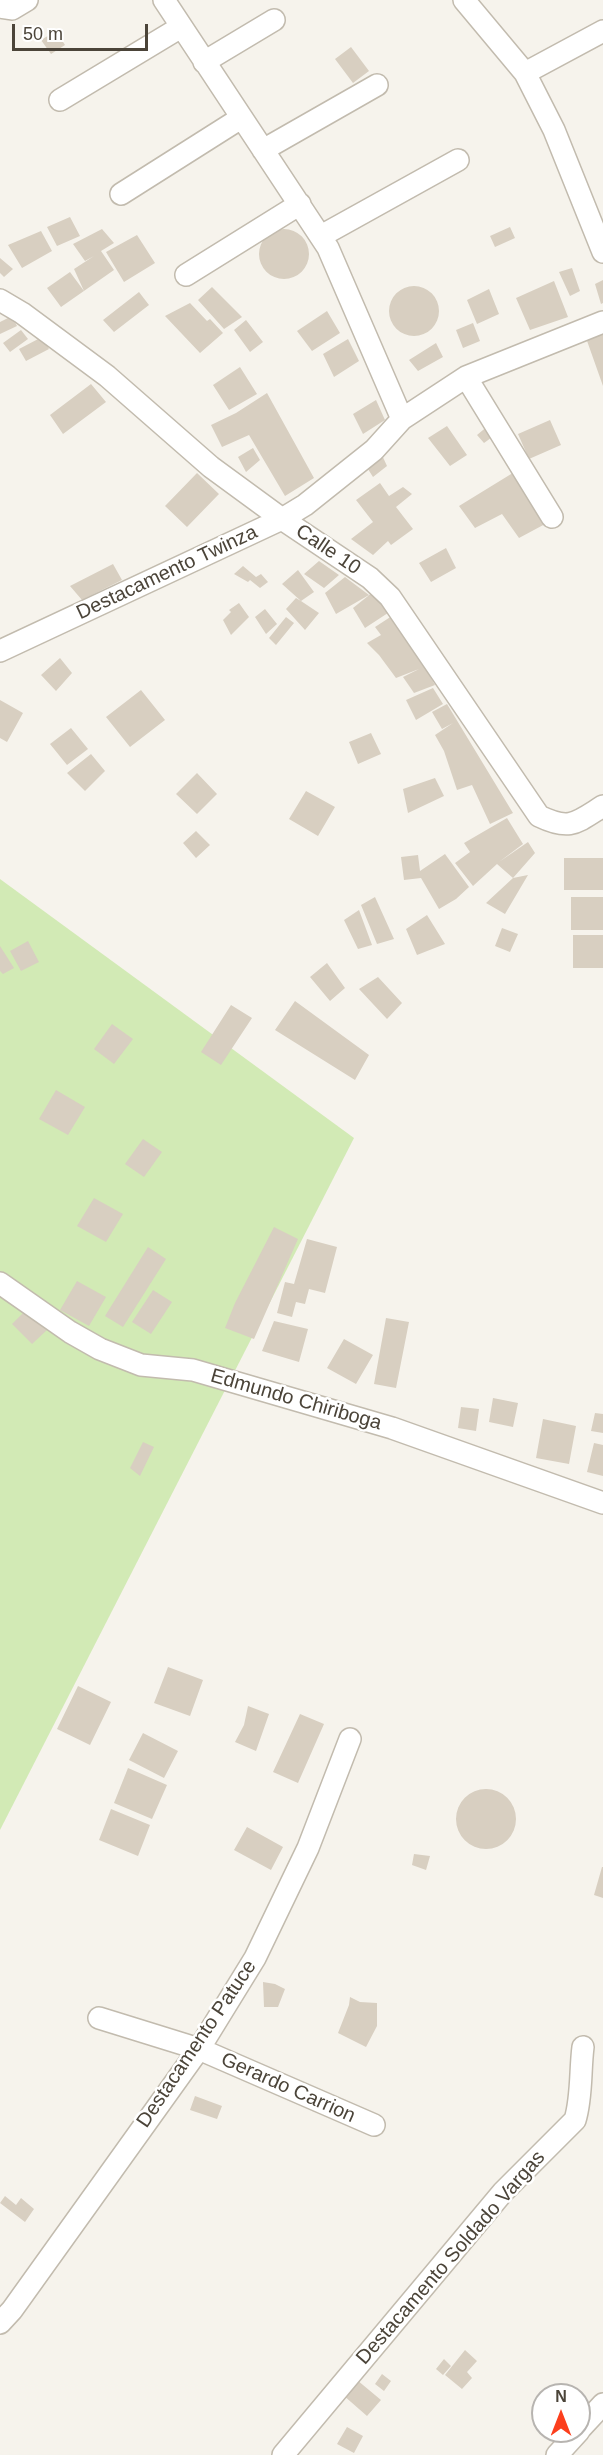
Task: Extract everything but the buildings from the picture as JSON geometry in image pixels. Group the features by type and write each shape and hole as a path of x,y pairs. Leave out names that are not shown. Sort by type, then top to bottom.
{"street":[{"path":"0,7 12,9 27,0"},
{"path":"164,0 328,248 402,419"},
{"path":"464,0 525,73 554,129 603,252"},
{"path":"204,62 274,20"},
{"path":"60,100 181,27"},
{"path":"525,73 603,31"},
{"path":"263,150 378,85"},
{"path":"121,194 241,118"},
{"path":"321,236 458,160"},
{"path":"186,275 300,204"},
{"name":"Calle 10","path":"0,300 22,313 107,376 195,455 282,519 370,578 390,597 539,816 554,824 573,825 603,806"},
{"name":"Destacamento Twinza","path":"0,651 282,519 305,505 374,450 402,419 466,377 603,322"},
{"path":"466,377 552,517"},
{"name":"Edmundo Chiriboga","path":"0,1283 70,1332 100,1349 141,1365 193,1370 381,1425 603,1503"},
{"name":"Destacamento Patuce","path":"4,2312 199,2049 255,1958 308,1848 350,1739"},
{"name":"Gerardo Carrion","path":"99,2018 199,2049 374,2125"},
{"name":"Destacamento Soldado Vargas","path":"283,2455 503,2192 575,2120 580,2106 579,2087 583,2047"},
{"path":"591,2418 603,2404"},
{"path":"556,2455 568,2443"}],"green space":[{"path":"0,879 354,1138 0,1830"}]}
